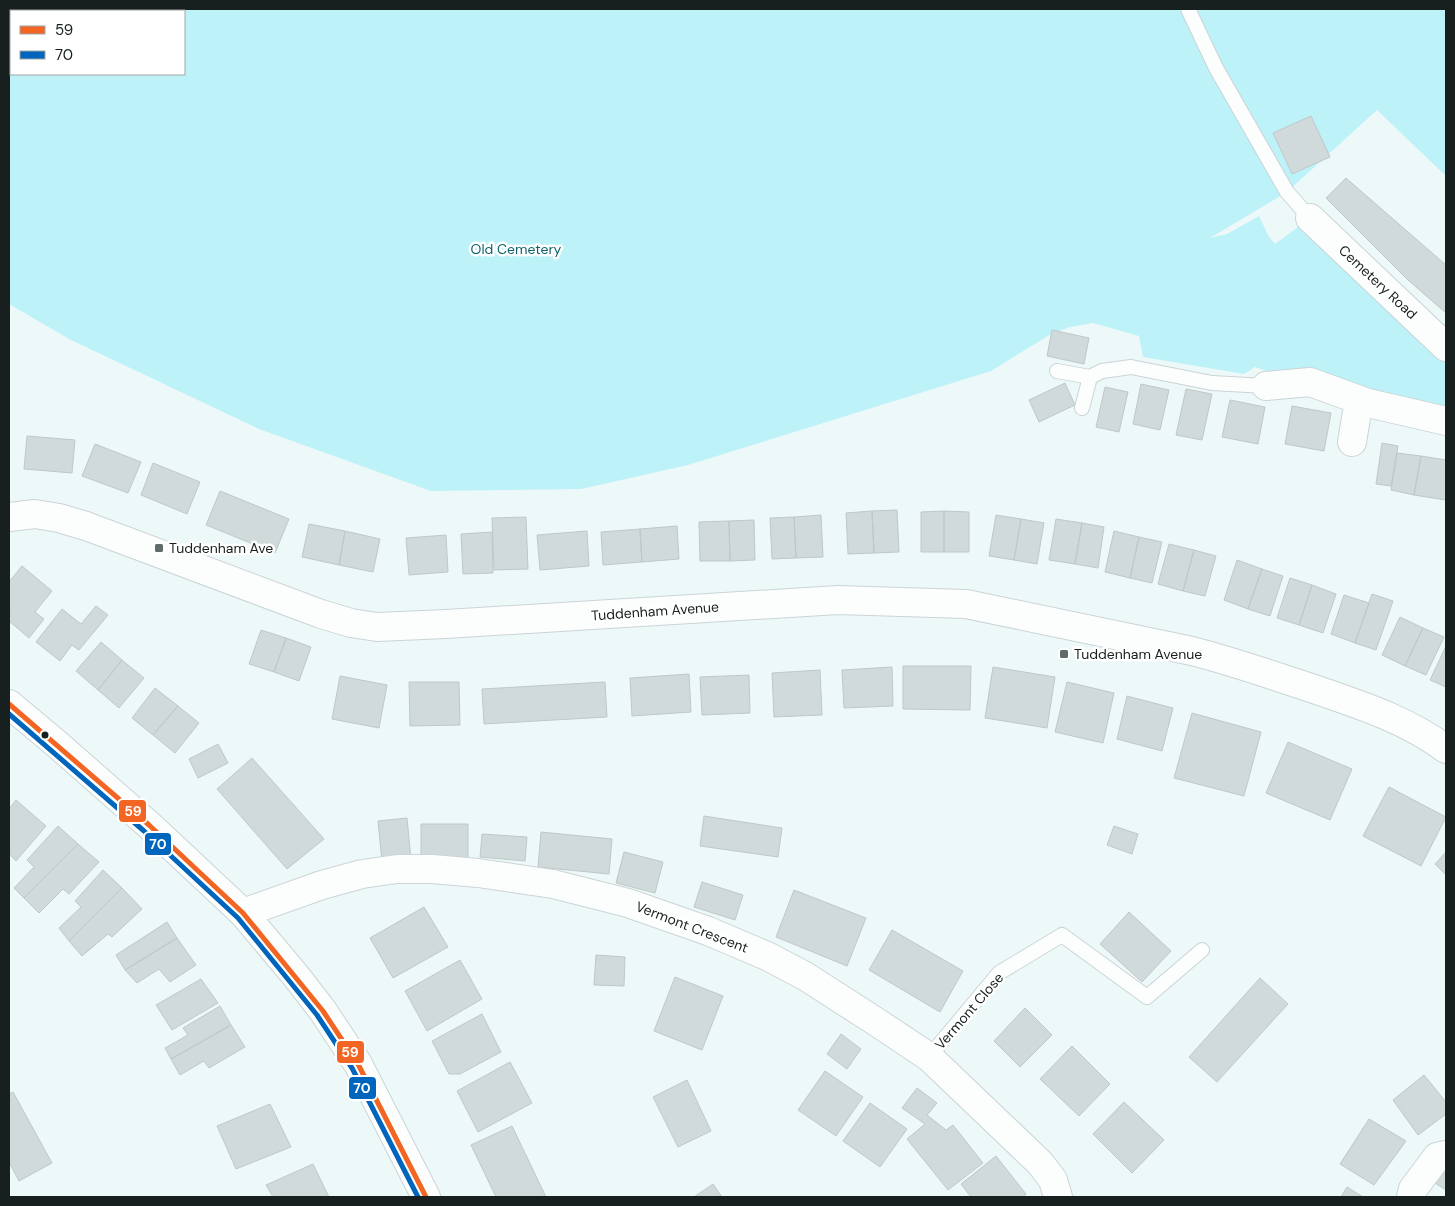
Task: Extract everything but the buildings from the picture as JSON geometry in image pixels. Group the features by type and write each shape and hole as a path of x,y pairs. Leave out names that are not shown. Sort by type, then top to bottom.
{"street":[{"name":"Cemetery Road","path":"1310,218 1446,347"},
{"path":"1266,386 1310,382 1359,400 1446,421"},
{"path":"1352,442 1359,400"},
{"name":"Tuddenham Avenue","path":"9,517 35,514 59,518 86,526 321,614 352,623 376,627 456,624 838,600 966,604 1154,642 1228,660 1388,715 1425,734 1446,749"},
{"path":"9,704 149,825 243,913 324,1011 340,1035 378,1102 426,1197"},
{"name":"Vermont Crescent","path":"243,913 322,884 362,874 398,869 432,869 478,873 553,884 628,903 708,931 766,956 813,981 929,1057 1040,1163 1054,1180 1058,1197"},
{"path":"1412,1197 1414,1189 1437,1157 1446,1155"}],"lane":[{"path":"1188,9 1216,68 1278,175 1288,192 1310,218"},
{"path":"1057,371 1090,378 1102,371 1131,367 1212,383 1266,386"},
{"path":"1082,408 1090,378"},
{"name":"Vermont Close","path":"929,1057 999,973 1062,935 1147,997 1202,950"}],"green space":[{"name":"Old Cemetery","path":"9,9 1446,9 1446,176 1377,110 1287,192 1210,238 1227,234 1259,216 1269,237 1275,244 1310,218 1446,347 1446,424 1424,424 1255,367 1244,374 1143,357 1139,336 1093,323 1070,327 1051,334 991,371 688,465 581,489 431,491 259,429 71,340 9,304"}],"transit line":[{"name":"59","path":"9,704 149,825 243,913 323,1011 358,1064 426,1197"},
{"name":"70","path":"9,714 144,831 238,918 317,1015 352,1068 418,1197"}],"place":[{"name":"Tuddenham Ave","path":"159,548"},
{"name":"Tuddenham Avenue","path":"1064,654"}]}
